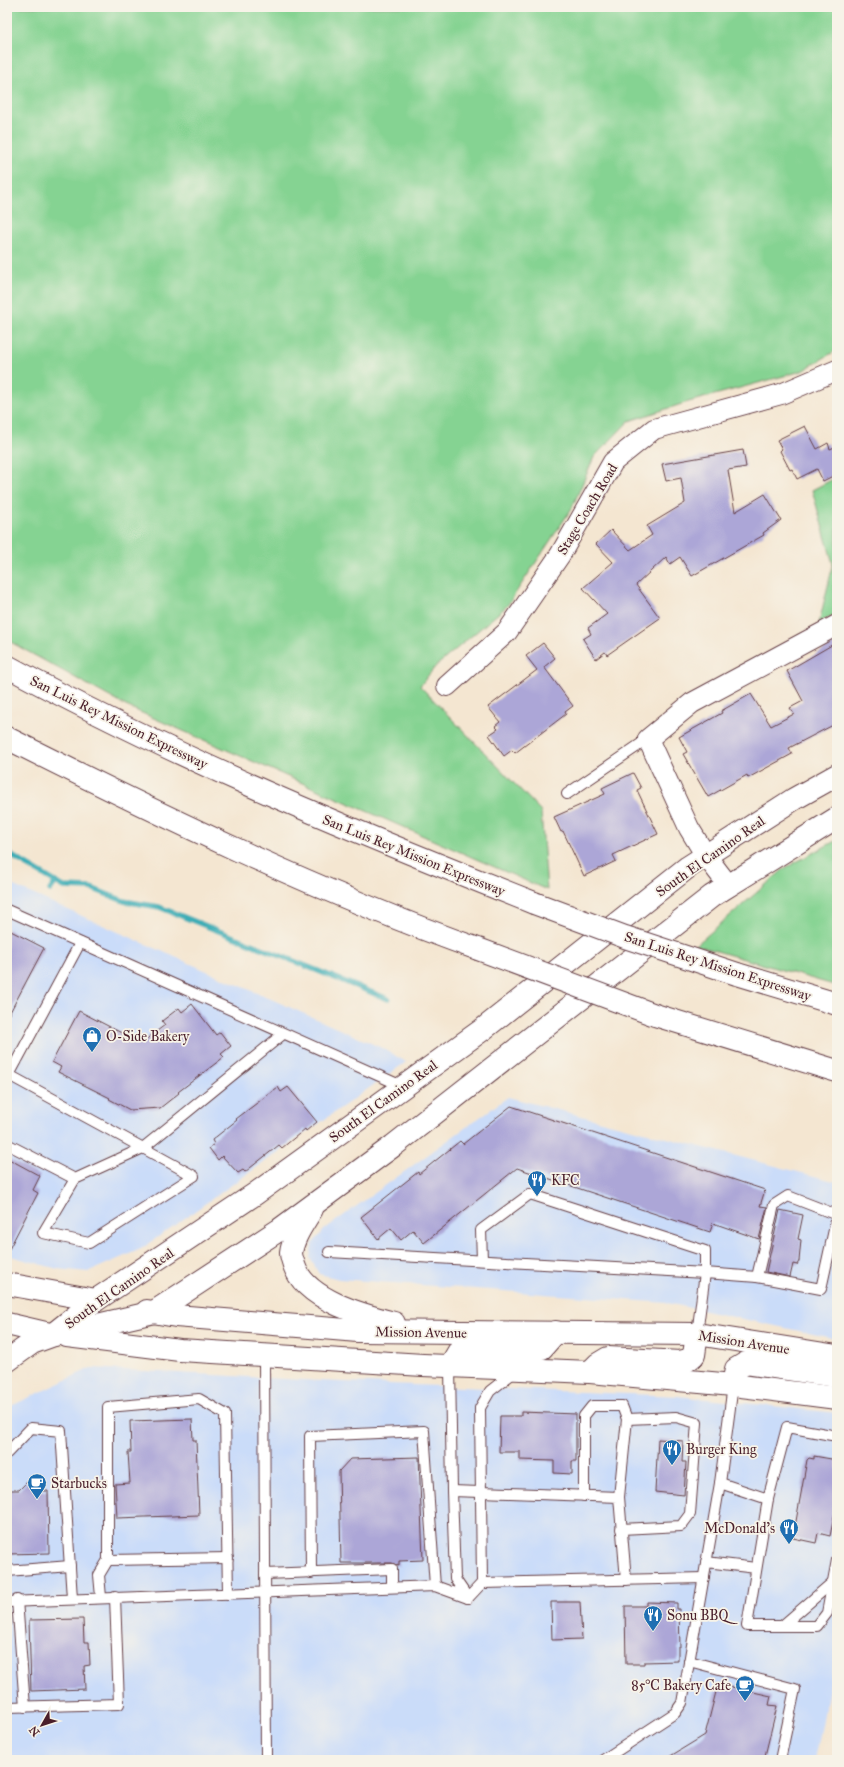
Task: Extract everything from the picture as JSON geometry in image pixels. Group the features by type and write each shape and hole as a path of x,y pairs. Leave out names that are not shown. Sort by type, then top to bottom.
{"main road":[{"name":"San Luis Rey Mission Expressway","path":"7,666 134,732 231,777 400,850 534,904 625,937 737,974 837,1004"},
{"path":"7,738 122,796 353,900 478,949 655,1015 837,1071"},
{"name":"South El Camino Real","path":"54,1334 96,1300 255,1194 402,1086 482,1030 688,867 794,799 837,775"},
{"name":"South El Camino Real","path":"54,1334 154,1312 279,1230 394,1146 696,909 729,886 837,818"},
{"path":"315,1203 294,1242 291,1256 297,1275 316,1292 333,1303 363,1315 428,1332"},
{"name":"Mission Avenue","path":"7,1284 176,1316 358,1331 697,1334 837,1356"},
{"path":"7,1324 54,1334 180,1350 450,1366 590,1372 733,1385 837,1398"},
{"path":"450,1366 460,1349 542,1348 556,1332"},
{"path":"7,1361 32,1343 54,1334"},
{"path":"590,1372 608,1358 680,1362 688,1360 694,1355 697,1334"},
{"path":"733,1385 736,1369 746,1363 837,1376"}],"street":[{"name":"Stage Coach Road","path":"447,686 507,632 560,554 613,462 654,429 781,394 837,370"},
{"path":"729,886 706,856 689,828 648,739 692,703 837,625"}],"lane":[{"path":"567,794 648,739"},
{"path":"7,910 402,1086"},
{"path":"80,943 8,1077 144,1148 194,1176 89,1243 43,1233 75,1179 144,1148 283,1034"},
{"path":"7,1144 75,1179"},
{"path":"482,1260 482,1230 530,1194 705,1252 705,1273 697,1334"},
{"path":"330,1252 705,1273 757,1277 821,1289 837,1216 788,1196 774,1205 757,1277"},
{"path":"264,1355 266,1760"},
{"path":"450,1366 455,1579 468,1598"},
{"path":"468,1598 482,1583 480,1408 490,1391 503,1379 518,1369"},
{"path":"603,1760 675,1713 682,1703 720,1483 733,1385"},
{"path":"100,1597 99,1575 108,1560 108,1407 199,1398 225,1414 228,1594"},
{"path":"584,1496 584,1416 592,1406 622,1406 627,1419 618,1497 626,1580"},
{"path":"621,1529 681,1526 690,1514 697,1423 676,1417 627,1419"},
{"path":"7,1453 31,1428 61,1431 72,1598"},
{"path":"837,1436 787,1428 768,1499 747,1626 817,1626 827,1613 837,1560"},
{"path":"311,1573 310,1436 424,1431 435,1586"},
{"path":"720,1483 768,1499"},
{"path":"452,1491 618,1497"},
{"path":"108,1560 228,1558"},
{"path":"706,1562 756,1568"},
{"path":"7,1571 70,1566"},
{"path":"265,1574 392,1569 392,1587"},
{"path":"482,1583 704,1578"},
{"path":"782,1626 833,1582"},
{"path":"25,1707 12,1601 435,1586 468,1598"},
{"path":"7,1707 119,1704 116,1597"},
{"path":"689,1661 795,1690 780,1760"}],"shaded area":[{"path":"7,883 382,1048 406,1062 141,1249 88,1272 58,1269 7,1255"},
{"path":"508,1097 837,1182 837,1339 667,1303 339,1279 319,1274 310,1258 312,1244 325,1229"},
{"path":"91,1368 319,1381 678,1396 837,1413 837,1650 815,1760 7,1760 7,1408"}],"green space":[{"path":"7,7 837,7 837,350 802,371 685,403 629,421 594,457 572,508 507,606 435,667 420,686 541,811 547,890 126,706 7,640"},
{"path":"837,477 837,613 819,623 833,564 812,490"},
{"path":"837,840 837,986 696,945 785,868"}],"building":[{"path":"805,426 817,449 828,443 830,449 837,446 837,474 823,481 817,469 797,479 792,469 790,470 780,451 782,449 777,440"},
{"path":"743,450 746,467 728,470 735,512 765,494 781,520 763,533 764,535 692,576 680,557 670,564 666,557 636,585 660,618 607,655 605,652 596,659 583,639 591,634 588,628 607,614 583,588 613,562 596,544 611,530 630,550 652,535 647,526 685,503 681,478 666,481 662,464"},
{"path":"837,642 837,723 789,748 792,754 748,778 747,775 708,797 683,754 687,752 679,737 722,713 721,711 751,694 771,726 794,714 790,708 803,701 787,671"},
{"path":"543,643 555,658 544,667 573,706 565,712 566,714 515,753 512,750 504,756 489,735 498,729 495,726 500,722 488,707 537,670 526,656"},
{"path":"633,773 641,788 637,790 658,834 613,855 616,861 584,876 563,831 561,832 554,817 605,794 602,788"},
{"path":"7,929 44,948 7,1018"},
{"path":"192,1004 216,1035 220,1032 231,1046 221,1054 224,1057 178,1092 179,1093 160,1108 130,1110 109,1099 110,1098 58,1072 61,1067 52,1062 79,1011 141,1043 165,1025 162,1021 179,1008 182,1012"},
{"path":"278,1087 281,1092 288,1087 317,1122 306,1131 305,1129 282,1148 279,1145 245,1172 243,1170 238,1173 222,1156 218,1160 209,1148 214,1144 212,1140 237,1120 236,1119"},
{"path":"511,1106 765,1190 760,1206 767,1207 759,1239 713,1223 710,1232 517,1168 424,1243 413,1230 401,1240 391,1228 378,1239 361,1217 418,1172 419,1174 460,1141 463,1144"},
{"path":"7,1158 40,1176 33,1190 38,1193 7,1253"},
{"path":"780,1210 803,1215 798,1239 801,1240 799,1261 797,1265 793,1264 790,1277 766,1272"},
{"path":"521,1412 576,1414 576,1461 572,1461 572,1474 554,1473 554,1461 520,1460 520,1452 499,1452 500,1416 521,1416"},
{"path":"192,1419 193,1440 196,1440 199,1515 117,1518 115,1484 130,1483 128,1452 131,1452 130,1421"},
{"name":"Burger King","path":"658,1439 683,1441 682,1462 686,1462 684,1495 655,1492"},
{"path":"814,1456 837,1460 837,1502 830,1536 818,1533 816,1543 793,1538 807,1460 809,1458 814,1459"},
{"path":"419,1457 423,1560 399,1561 399,1566 392,1563 341,1563 339,1471 350,1459"},
{"path":"31,1478 43,1491 48,1491 49,1553 7,1554 7,1490 19,1490"},
{"path":"551,1602 580,1602 582,1639 552,1640"},
{"path":"647,1602 677,1603 677,1609 679,1609 680,1647 678,1647 678,1661 626,1664 625,1606 647,1606"},
{"path":"83,1619 84,1642 89,1642 90,1665 84,1666 85,1689 31,1691 29,1620"},
{"path":"718,1684 771,1696 769,1705 777,1706 764,1760 664,1760 705,1735"}],"waterway":[{"path":"7,853 64,887 91,888 124,901 159,907 388,999"},
{"path":"50,890 55,883"}],"place":[{"name":"O-Side Bakery","path":"92,1053"},
{"name":"KFC","path":"537,1197"},
{"name":"Burger King","path":"672,1466"},
{"name":"Starbucks","path":"37,1500"},
{"name":"McDonald's","path":"789,1545"},
{"name":"Sonu BBQ","path":"653,1632"},
{"name":"85°C Bakery Cafe","path":"745,1702"}]}
